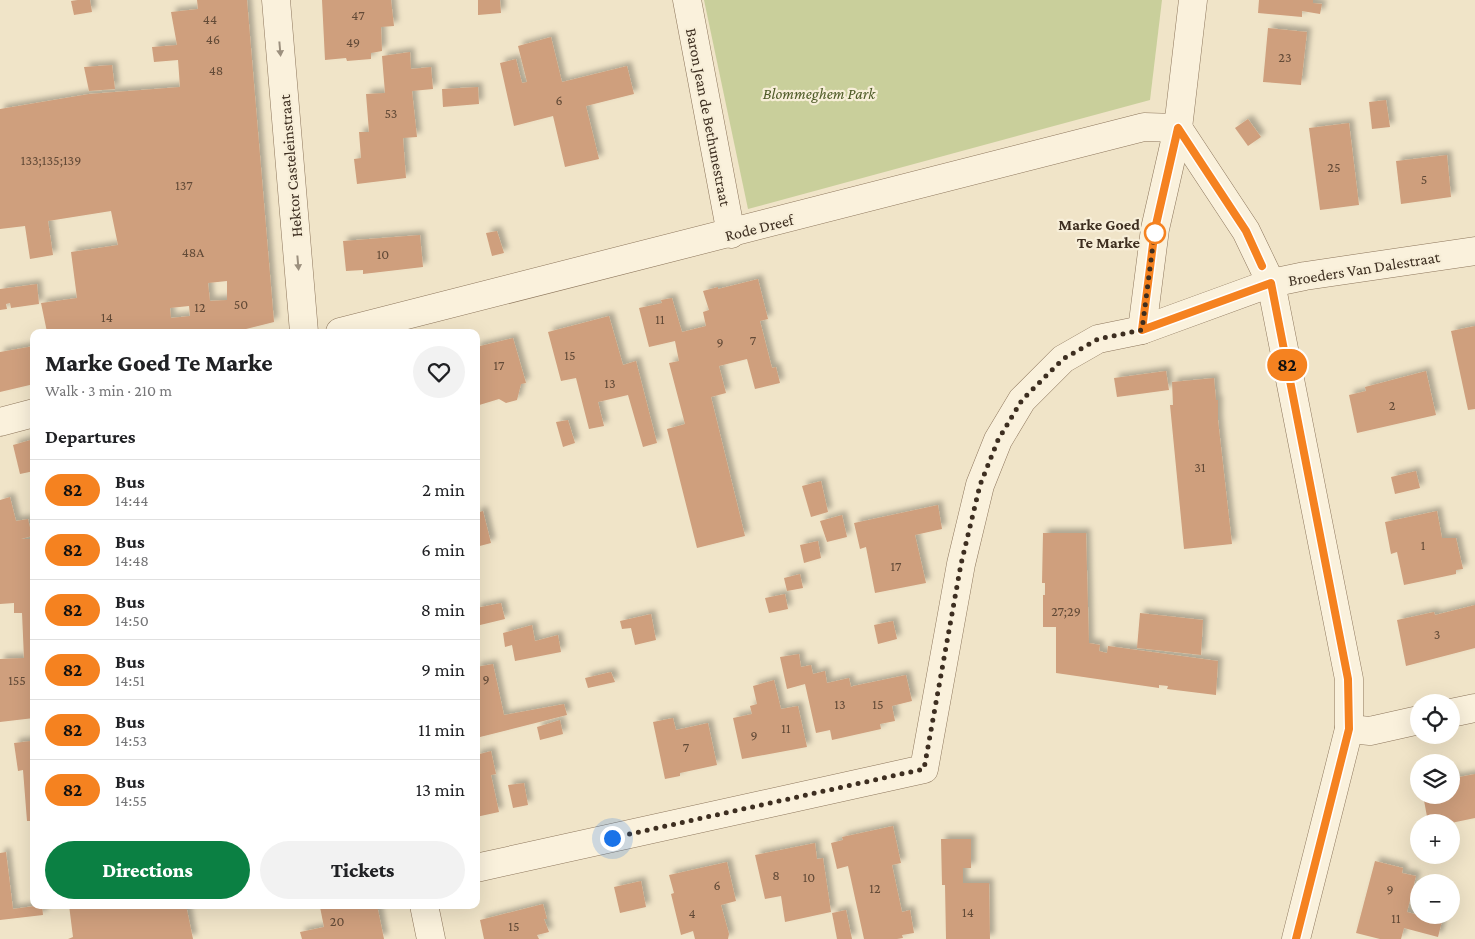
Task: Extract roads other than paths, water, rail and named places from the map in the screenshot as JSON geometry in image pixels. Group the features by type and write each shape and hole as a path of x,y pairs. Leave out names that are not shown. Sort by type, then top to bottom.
{"street":[{"name":"Hektor Casteleinstraat","path":"276,0 304,329"},
{"name":"Baron Jean de Bethunestraat","path":"686,0 731,234"},
{"path":"1142,330 1155,229 1178,128 1193,0"},
{"name":"Rode Dreef","path":"352,329 731,234 1144,127 1178,128"},
{"path":"1178,128 1246,231 1271,283 1348,679 1349,729 1296,939"},
{"name":"Broeders Van Dalestraat","path":"480,867 924,769 961,564 980,485 998,440 1022,400 1063,359 1098,339 1142,330 1271,283 1305,276 1475,251"},
{"path":"0,422 30,414"},
{"path":"1460,711 1475,708"},
{"path":"1349,729 1370,731 1410,722"},
{"path":"425,909 431,939"}],"place":[{"name":"Marke Goed Te Marke","path":"1155,233"}],"park label":[{"name":"Blommeghem Park","path":"819,93"}]}
